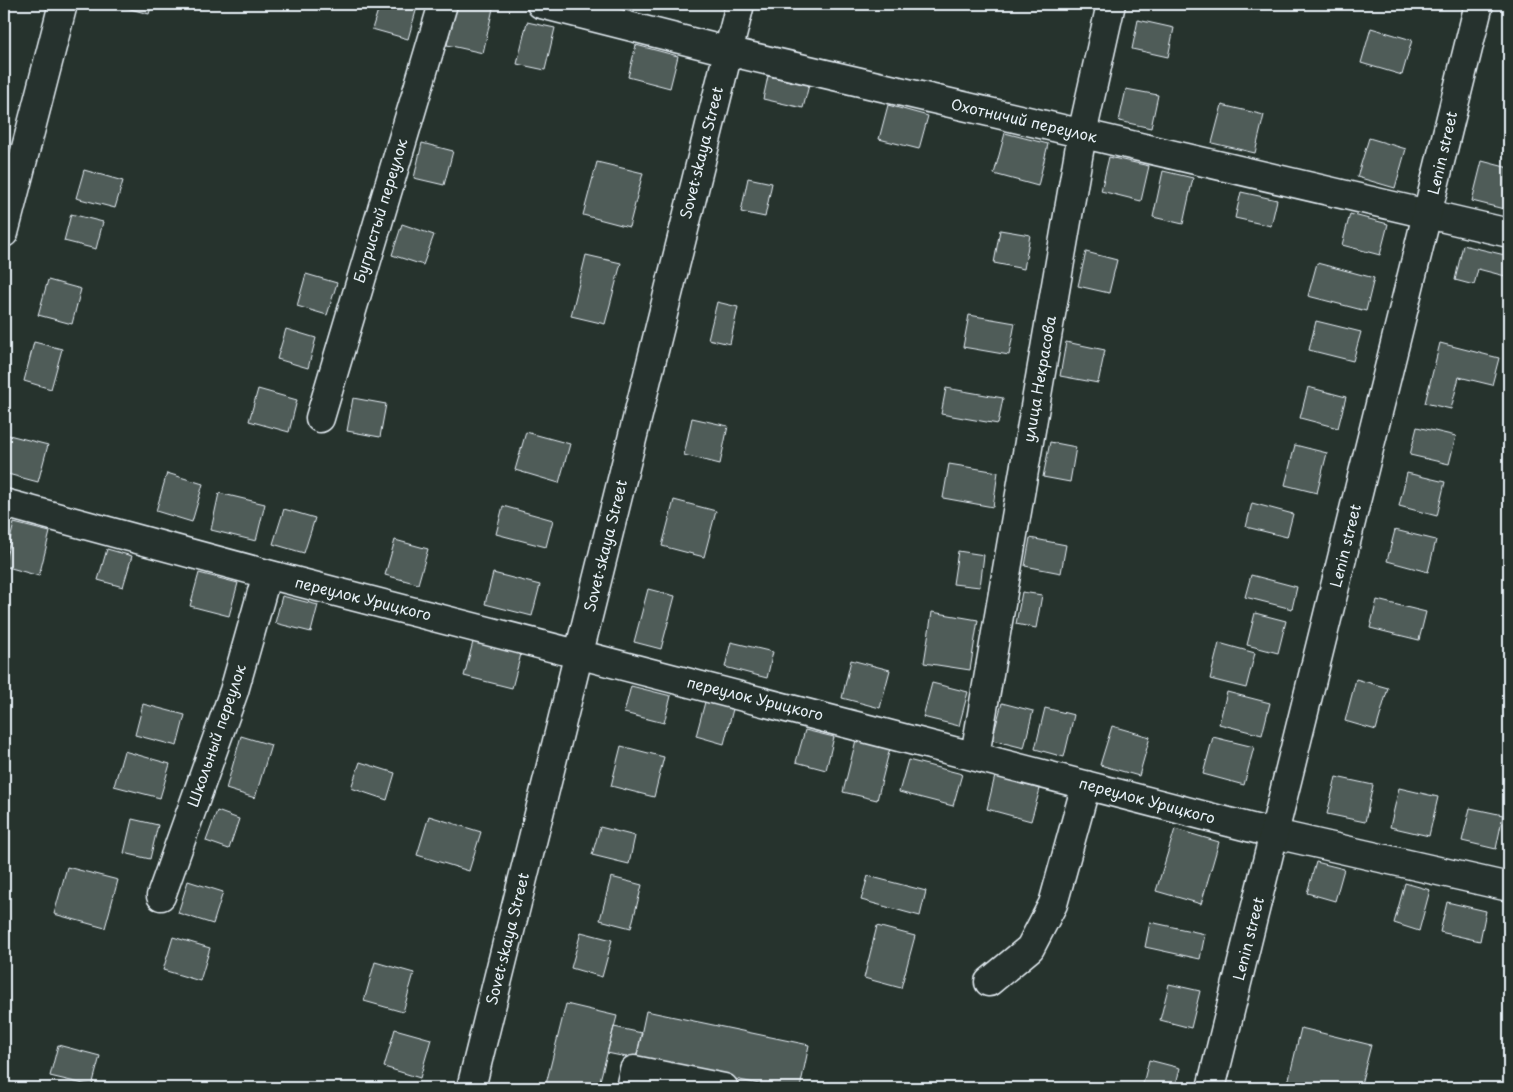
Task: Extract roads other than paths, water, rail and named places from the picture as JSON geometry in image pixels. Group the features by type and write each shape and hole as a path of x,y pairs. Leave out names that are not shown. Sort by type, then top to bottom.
{"street":[{"path":"4,233 63,4"},
{"name":"Бугристый переулок","path":"320,418 442,4"},
{"name":"Охотничий переулок","path":"541,4 727,51 1428,216 1509,233"},
{"name":"Sovet·skaya Street","path":"471,1088 580,655 740,4"},
{"name":"улица Некрасова","path":"975,756 1082,134 1111,4"},
{"name":"Lenin street","path":"1211,1088 1479,4"},
{"name":"переулок Урицкого","path":"4,503 267,574 1275,834 1509,887"},
{"name":"Школьный переулок","path":"161,896 234,691 267,574"},
{"path":"989,982 1030,948 1054,904 1086,785"},
{"path":"630,1088 634,1070 724,1088"}]}
